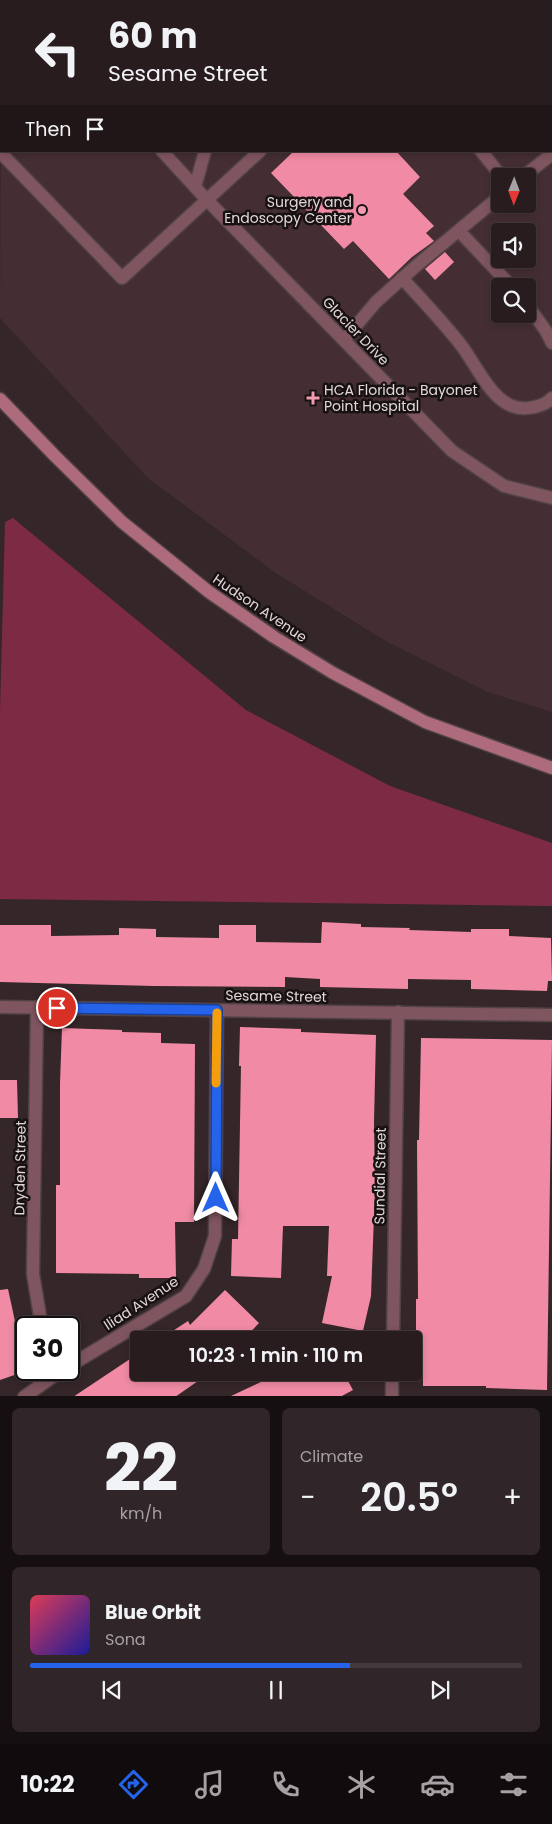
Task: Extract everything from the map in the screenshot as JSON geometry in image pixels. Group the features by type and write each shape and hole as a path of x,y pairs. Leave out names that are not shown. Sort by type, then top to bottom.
{"street":[{"path":"0,152 122,278 259,152"},
{"name":"Glacier Drive","path":"163,152 207,200 452,451 504,486 552,498"},
{"path":"195,187 205,152"},
{"path":"482,152 495,168"},
{"path":"534,168 552,154"},
{"path":"344,340 376,302 491,204"},
{"path":"458,231 503,278"},
{"path":"402,278 461,345 484,380 500,398 513,406 529,408 548,403 552,398"},
{"path":"536,317 552,344"},
{"name":"Hudson Avenue","path":"0,398 54,456 122,522 209,592 274,637 333,673 425,722 552,768"},
{"name":"Sesame Street","path":"0,1007 552,1015"},
{"name":"Dryden Street","path":"37,1007 33,1274 40,1316"},
{"name":"Iliad Avenue","path":"80,1359 186,1296 204,1269 215,1236 217,1010"},
{"name":"Sundial Street","path":"393,1331 398,1012"},
{"name":"Iliad Avenue","path":"24,1396 46,1381"},
{"path":"392,1381 392,1396"}],"shaded area":[{"name":"HCA Florida - Bayonet Point Hospital","path":"1,152 552,152 552,712 488,692 384,640 276,573 148,478 0,318"},
{"path":"13,518 246,710 390,786 552,843 552,906 0,899 0,711 5,522"}],"building":[{"name":"Surgery and Endoscopy Center","path":"293,152 397,152 420,177 403,194 434,226 426,233 434,241 412,257 389,279 353,241 344,249 271,173"},
{"path":"445,252 454,262 435,280 425,269"},
{"path":"322,922 361,924 361,927 410,928 409,930 471,932 471,929 509,929 509,936 551,938 552,981 548,981 547,991 471,989 471,980 408,979 408,989 320,987 320,979 285,977 285,987 0,982 0,925 51,925 51,936 119,935 119,928 156,929 156,937 219,938 219,925 256,925 256,942 321,943"},
{"path":"240,1027 301,1029 301,1032 376,1035 375,1189 371,1296 363,1331 322,1323 332,1276 327,1276 329,1226 283,1226 281,1278 231,1276 232,1239 238,1239 241,1066 239,1066"},
{"path":"62,1028 161,1033 161,1043 195,1044 194,1222 175,1222 176,1278 139,1278 139,1274 56,1273 56,1185 60,1185"},
{"path":"421,1038 552,1040 547,1390 486,1388 486,1386 423,1386 423,1336 422,1331 416,1331 416,1299 418,1299 417,1140 419,1140"},
{"path":"0,1080 17,1080 18,1118 0,1118"},
{"path":"8,1289 15,1321 15,1375 0,1380 0,1290"},
{"path":"225,1290 259,1323 251,1331 173,1331 188,1321 190,1325"},
{"path":"130,1359 130,1381 198,1381 176,1396 74,1396"},
{"path":"263,1381 348,1381 353,1390 342,1396 231,1396"}],"slow traffic":[{"path":"216,1083 217,1013"}],"place":[{"name":"Surgery and Endoscopy Center","path":"362,210"},
{"name":"HCA Florida - Bayonet Point Hospital","path":"313,398"}],"route":[{"path":"57,1008 217,1010 216,1198"}]}
